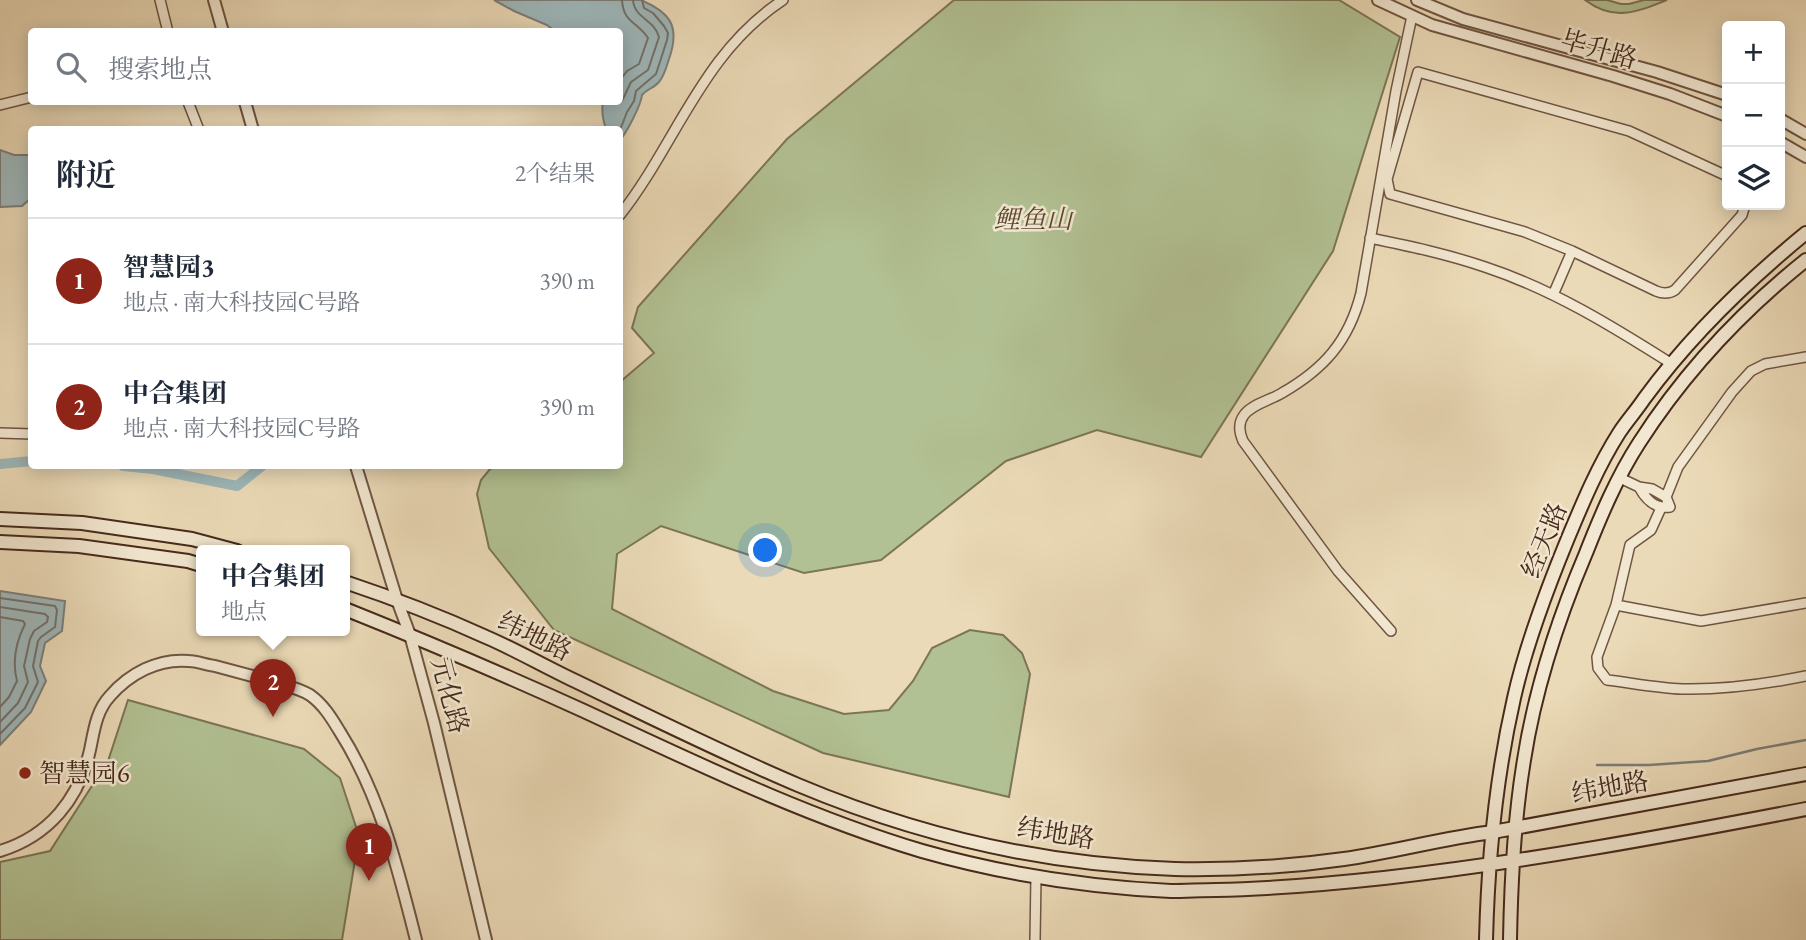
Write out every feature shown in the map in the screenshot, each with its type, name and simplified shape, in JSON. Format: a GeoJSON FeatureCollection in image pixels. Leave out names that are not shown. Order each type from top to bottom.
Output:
{"type":"FeatureCollection","features":[{"type":"Feature","properties":{"kind":"main road","name":"经天路"},"geometry":{"type":"LineString","coordinates":[[1486,940],[1489,865],[1514,697],[1558,562],[1588,492],[1619,433],[1672,364],[1711,319],[1765,267],[1806,233]]}},
{"type":"Feature","properties":{"kind":"main road","name":"经天路"},"geometry":{"type":"LineString","coordinates":[[1510,940],[1515,827],[1524,760],[1538,691],[1579,569],[1607,500],[1639,444],[1680,386],[1727,331],[1806,260]]}},
{"type":"Feature","properties":{"kind":"main road"},"geometry":{"type":"LineString","coordinates":[[0,519],[95,525],[192,538],[216,545]]}},
{"type":"Feature","properties":{"kind":"main road"},"geometry":{"type":"LineString","coordinates":[[0,542],[79,546],[196,563]]}},
{"type":"Feature","properties":{"kind":"main road","name":"纬地路"},"geometry":{"type":"LineString","coordinates":[[350,584],[486,637],[799,785],[925,829],[998,847],[1081,861],[1173,869],[1255,869],[1346,858],[1806,774]]}},
{"type":"Feature","properties":{"kind":"main road","name":"纬地路"},"geometry":{"type":"LineString","coordinates":[[350,611],[556,698],[728,778],[854,830],[925,852],[1001,871],[1080,883],[1173,891],[1349,881],[1513,862],[1806,808]]}},
{"type":"Feature","properties":{"kind":"street"},"geometry":{"type":"LineString","coordinates":[[160,0],[167,28]]}},
{"type":"Feature","properties":{"kind":"street"},"geometry":{"type":"LineString","coordinates":[[214,0],[222,28]]}},
{"type":"Feature","properties":{"kind":"street"},"geometry":{"type":"LineString","coordinates":[[623,211],[655,165],[705,78],[769,4],[783,0]]}},
{"type":"Feature","properties":{"kind":"street","name":"毕升路"},"geometry":{"type":"LineString","coordinates":[[1378,0],[1444,29],[1613,76],[1671,94],[1722,114]]}},
{"type":"Feature","properties":{"kind":"street","name":"毕升路"},"geometry":{"type":"LineString","coordinates":[[1420,1],[1463,19],[1657,72],[1722,93]]}},
{"type":"Feature","properties":{"kind":"street"},"geometry":{"type":"LineString","coordinates":[[1391,631],[1338,571],[1243,441],[1240,428],[1248,411],[1295,386],[1319,366],[1342,342],[1351,325],[1358,305],[1412,16]]}},
{"type":"Feature","properties":{"kind":"street"},"geometry":{"type":"LineString","coordinates":[[1722,174],[1629,131],[1418,72],[1387,179],[1390,194],[1525,232],[1657,291],[1667,293],[1675,290],[1742,215],[1744,210]]}},
{"type":"Feature","properties":{"kind":"street"},"geometry":{"type":"LineString","coordinates":[[0,105],[28,98]]}},
{"type":"Feature","properties":{"kind":"street"},"geometry":{"type":"LineString","coordinates":[[189,105],[197,126]]}},
{"type":"Feature","properties":{"kind":"street"},"geometry":{"type":"LineString","coordinates":[[246,105],[252,126]]}},
{"type":"Feature","properties":{"kind":"street"},"geometry":{"type":"LineString","coordinates":[[1785,122],[1806,134]]}},
{"type":"Feature","properties":{"kind":"street"},"geometry":{"type":"LineString","coordinates":[[1785,145],[1806,157]]}},
{"type":"Feature","properties":{"kind":"street"},"geometry":{"type":"LineString","coordinates":[[1370,238],[1477,264],[1553,295],[1610,325],[1672,364]]}},
{"type":"Feature","properties":{"kind":"street"},"geometry":{"type":"LineString","coordinates":[[1553,295],[1572,251]]}},
{"type":"Feature","properties":{"kind":"street"},"geometry":{"type":"LineString","coordinates":[[1666,497],[1678,467],[1732,392],[1751,371],[1765,364],[1806,357]]}},
{"type":"Feature","properties":{"kind":"street"},"geometry":{"type":"LineString","coordinates":[[0,433],[28,434]]}},
{"type":"Feature","properties":{"kind":"street","name":"元化路"},"geometry":{"type":"LineString","coordinates":[[357,469],[410,635],[438,737],[486,940]]}},
{"type":"Feature","properties":{"kind":"street"},"geometry":{"type":"LineString","coordinates":[[1620,478],[1666,497],[1670,507],[1661,508],[1646,499],[1639,487]]}},
{"type":"Feature","properties":{"kind":"street"},"geometry":{"type":"LineString","coordinates":[[1661,508],[1651,530],[1630,545],[1616,605],[1597,657],[1598,668],[1607,680],[1680,689],[1706,689],[1772,683],[1806,676]]}},
{"type":"Feature","properties":{"kind":"street"},"geometry":{"type":"LineString","coordinates":[[1616,605],[1701,621],[1806,603]]}},
{"type":"Feature","properties":{"kind":"street"},"geometry":{"type":"LineString","coordinates":[[0,851],[33,837],[51,823],[66,806],[82,775],[90,750],[92,731],[107,699],[126,680],[145,669],[165,662],[188,660],[298,689],[311,696],[328,712],[358,765],[391,845],[416,940]]}},
{"type":"Feature","properties":{"kind":"street"},"geometry":{"type":"LineString","coordinates":[[1035,940],[1036,877]]}},
{"type":"Feature","properties":{"kind":"green space","name":"鲤鱼山"},"geometry":{"type":"Polygon","coordinates":[[[954,0],[1339,0],[1400,37],[1333,251],[1201,457],[1097,430],[1006,461],[881,560],[804,573],[661,526],[617,554],[612,609],[773,691],[844,714],[889,710],[913,681],[932,648],[970,630],[1003,635],[1022,653],[1030,674],[1009,797],[823,753],[554,630],[489,548],[477,494],[481,480],[490,469],[623,469],[623,379],[654,353],[632,328],[638,307],[787,139],[954,0]]]}},
{"type":"Feature","properties":{"kind":"green space"},"geometry":{"type":"Polygon","coordinates":[[[1585,0],[1629,4],[1644,0],[1667,0],[1636,11],[1616,13],[1596,7],[1585,0]]]}},
{"type":"Feature","properties":{"kind":"green space"},"geometry":{"type":"Polygon","coordinates":[[[128,700],[304,749],[340,778],[359,836],[342,940],[0,940],[0,862],[50,851],[108,761],[128,700]]]}},
{"type":"Feature","properties":{"kind":"water"},"geometry":{"type":"Polygon","coordinates":[[[494,0],[641,0],[665,15],[673,28],[674,36],[666,69],[659,82],[642,95],[623,136],[623,126],[605,126],[602,109],[603,105],[623,105],[623,28],[551,28],[494,0]]]}},
{"type":"Feature","properties":{"kind":"water"},"geometry":{"type":"Polygon","coordinates":[[[0,150],[14,155],[28,155],[28,201],[22,206],[0,207],[0,150]]]}},
{"type":"Feature","properties":{"kind":"water"},"geometry":{"type":"Polygon","coordinates":[[[0,591],[65,601],[62,631],[45,643],[40,666],[46,681],[31,712],[0,745],[0,591]]]}},
{"type":"Feature","properties":{"kind":"waterway"},"geometry":{"type":"LineString","coordinates":[[0,464],[28,461]]}},
{"type":"Feature","properties":{"kind":"waterway"},"geometry":{"type":"LineString","coordinates":[[153,469],[237,486],[258,469]]}},
{"type":"Feature","properties":{"kind":"waterway"},"geometry":{"type":"LineString","coordinates":[[1597,765],[1708,761],[1806,740]]}},
{"type":"Feature","properties":{"kind":"place","name":"中合集团"},"geometry":{"type":"Point","coordinates":[273,717]}},
{"type":"Feature","properties":{"kind":"place","name":"智慧园6"},"geometry":{"type":"Point","coordinates":[25,773]}},
{"type":"Feature","properties":{"kind":"place","name":"智慧园3"},"geometry":{"type":"Point","coordinates":[369,881]}}]}
